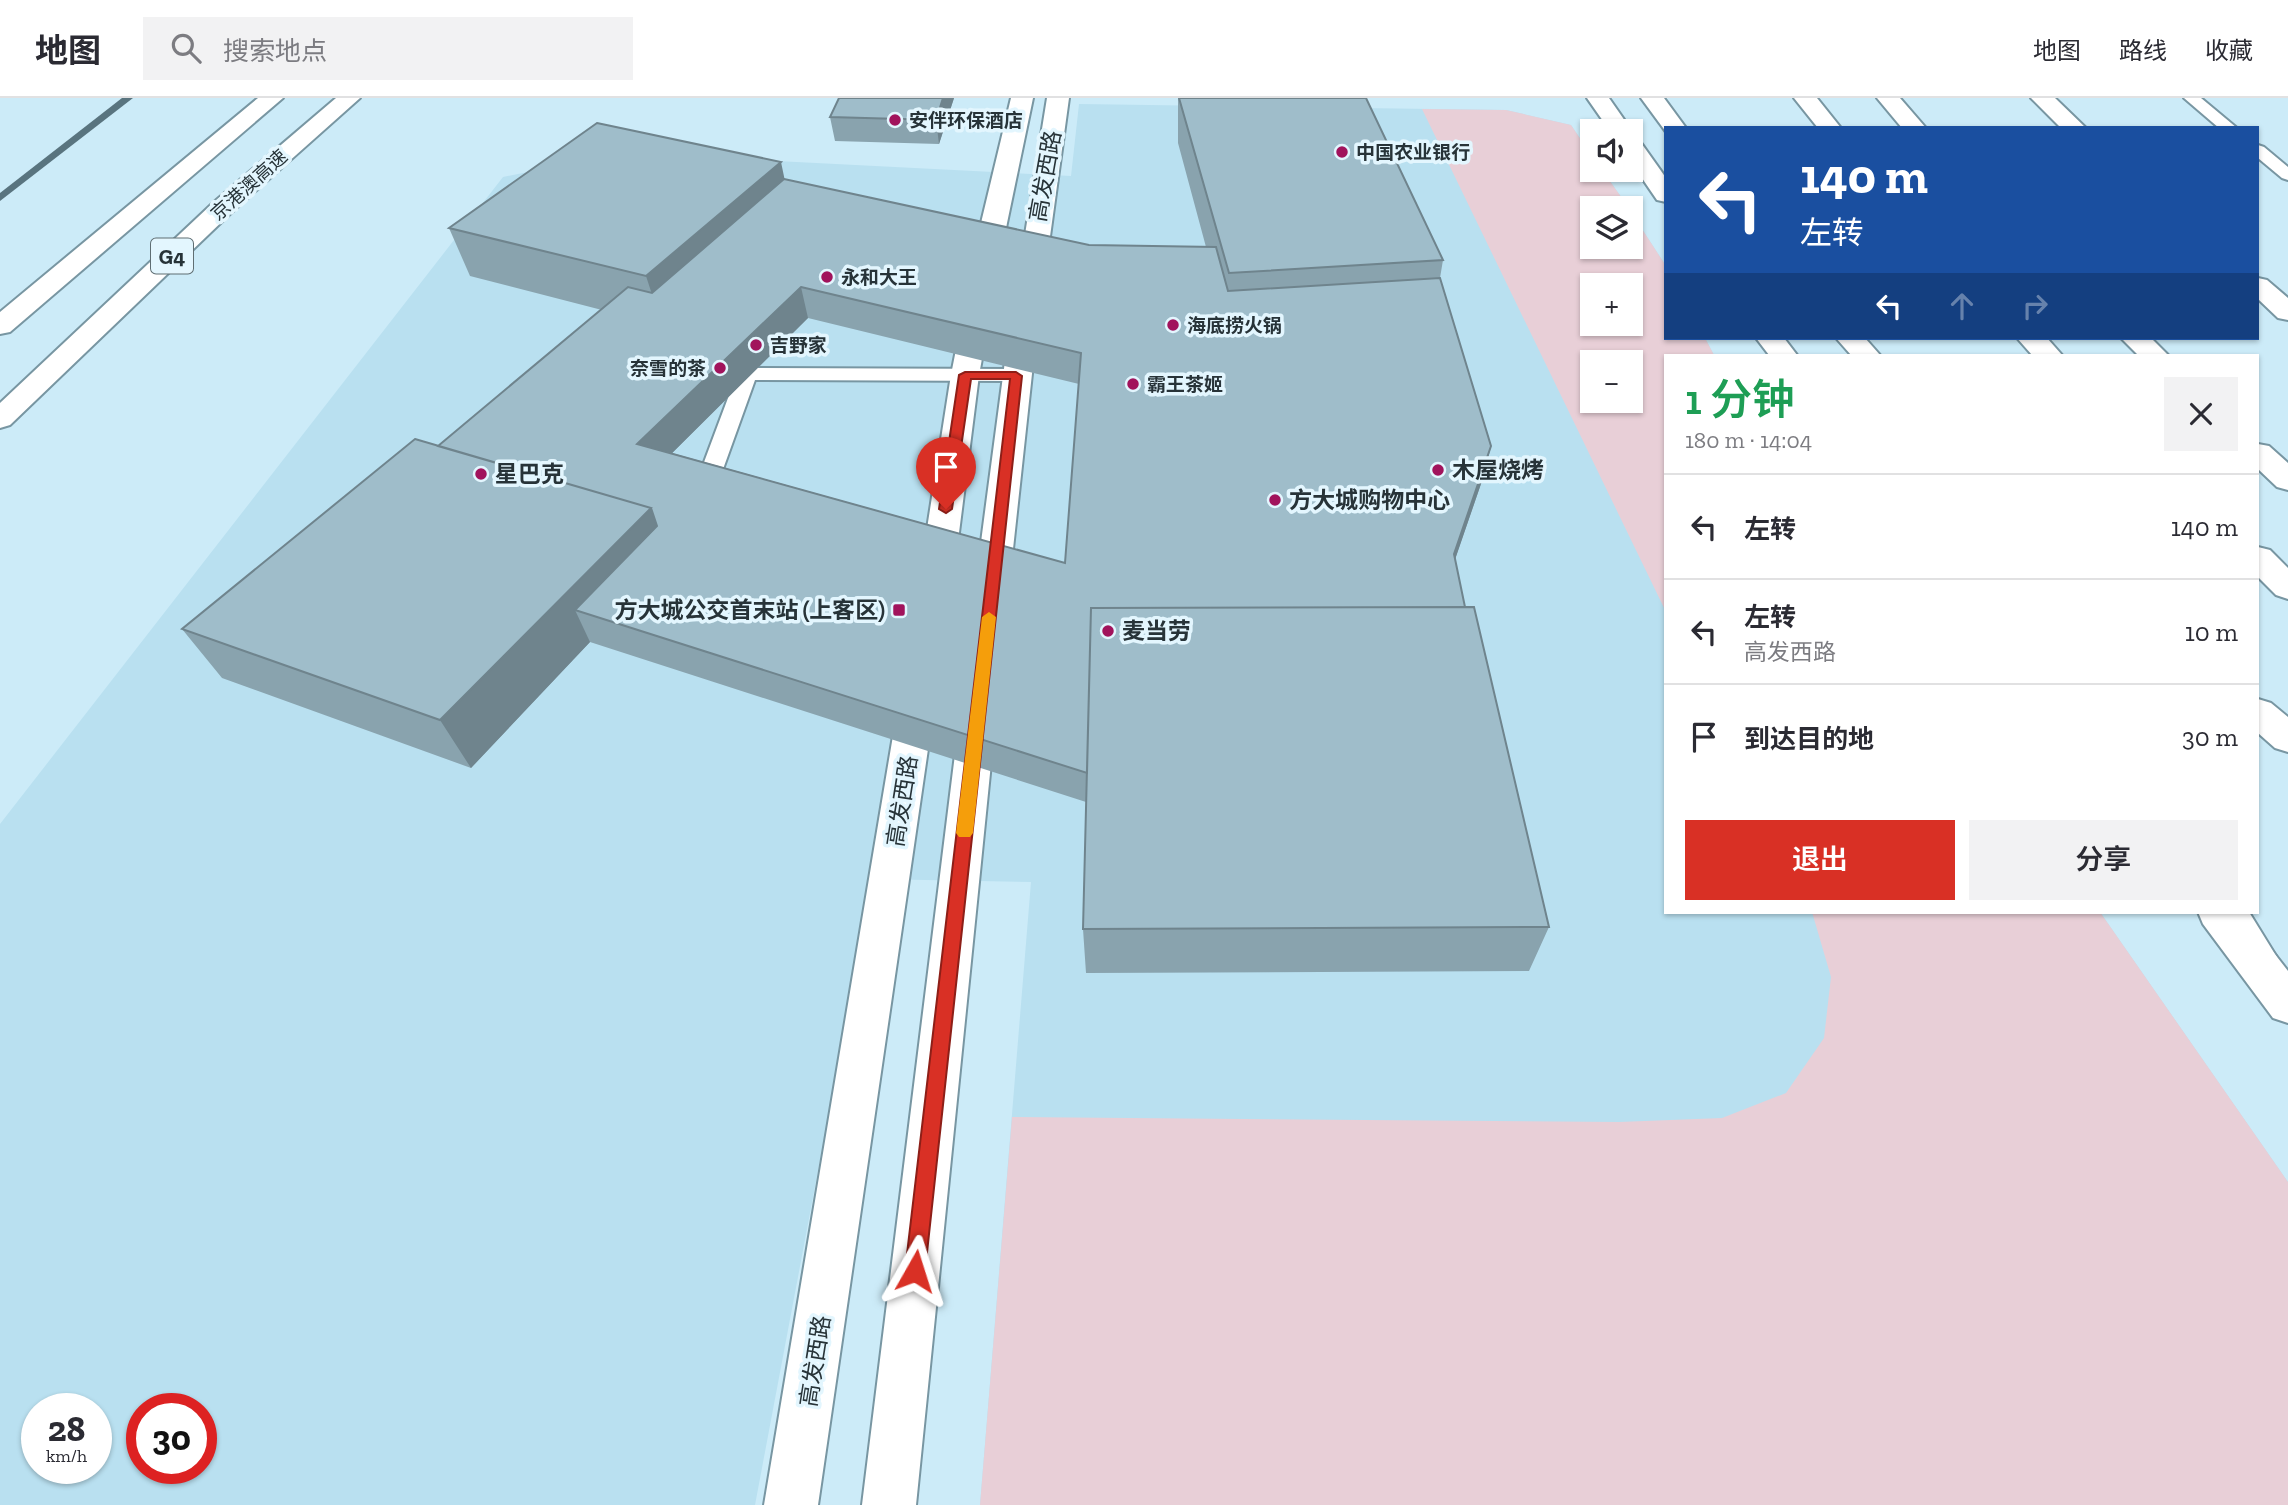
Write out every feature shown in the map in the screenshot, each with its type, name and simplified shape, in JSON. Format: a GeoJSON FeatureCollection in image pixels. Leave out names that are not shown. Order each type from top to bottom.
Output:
{"type":"FeatureCollection","features":[{"type":"Feature","properties":{"kind":"main road","name":"G4"},"geometry":{"type":"LineString","coordinates":[[0,326],[272,98]]}},
{"type":"Feature","properties":{"kind":"main road","name":"京港澳高速"},"geometry":{"type":"LineString","coordinates":[[0,419],[223,207],[349,98]]}},
{"type":"Feature","properties":{"kind":"main road","name":"高发西路"},"geometry":{"type":"LineString","coordinates":[[987,632],[950,594],[965,375],[993,223],[1022,98]]}},
{"type":"Feature","properties":{"kind":"main road","name":"高发西路"},"geometry":{"type":"LineString","coordinates":[[950,594],[1016,376],[1038,216],[1058,98]]}},
{"type":"Feature","properties":{"kind":"main road"},"geometry":{"type":"LineString","coordinates":[[1598,98],[1613,119]]}},
{"type":"Feature","properties":{"kind":"main road"},"geometry":{"type":"LineString","coordinates":[[1652,98],[1673,126]]}},
{"type":"Feature","properties":{"kind":"main road"},"geometry":{"type":"LineString","coordinates":[[1805,98],[1828,126]]}},
{"type":"Feature","properties":{"kind":"main road"},"geometry":{"type":"LineString","coordinates":[[1888,98],[1913,126]]}},
{"type":"Feature","properties":{"kind":"main road"},"geometry":{"type":"LineString","coordinates":[[2042,98],[2073,126]]}},
{"type":"Feature","properties":{"kind":"main road"},"geometry":{"type":"LineString","coordinates":[[1643,162],[1664,192]]}},
{"type":"Feature","properties":{"kind":"main road"},"geometry":{"type":"LineString","coordinates":[[2259,287],[2288,312]]}},
{"type":"Feature","properties":{"kind":"main road"},"geometry":{"type":"LineString","coordinates":[[1772,340],[1782,354]]}},
{"type":"Feature","properties":{"kind":"main road"},"geometry":{"type":"LineString","coordinates":[[1852,340],[1865,354]]}},
{"type":"Feature","properties":{"kind":"main road"},"geometry":{"type":"LineString","coordinates":[[2033,340],[2047,354]]}},
{"type":"Feature","properties":{"kind":"main road"},"geometry":{"type":"LineString","coordinates":[[2137,340],[2153,354]]}},
{"type":"Feature","properties":{"kind":"main road"},"geometry":{"type":"LineString","coordinates":[[2259,454],[2288,480]]}},
{"type":"Feature","properties":{"kind":"main road"},"geometry":{"type":"LineString","coordinates":[[2259,559],[2288,587]]}},
{"type":"Feature","properties":{"kind":"main road","name":"高发西路"},"geometry":{"type":"LineString","coordinates":[[792,1505],[924,657]]}},
{"type":"Feature","properties":{"kind":"main road"},"geometry":{"type":"LineString","coordinates":[[889,1505],[982,673]]}},
{"type":"Feature","properties":{"kind":"main road"},"geometry":{"type":"LineString","coordinates":[[2259,714],[2288,738]]}},
{"type":"Feature","properties":{"kind":"main road"},"geometry":{"type":"LineString","coordinates":[[2220,914],[2260,964]]}},
{"type":"Feature","properties":{"kind":"main road"},"geometry":{"type":"LineString","coordinates":[[2227,914],[2288,1004]]}},
{"type":"Feature","properties":{"kind":"lane"},"geometry":{"type":"LineString","coordinates":[[2192,98],[2227,126]]}},
{"type":"Feature","properties":{"kind":"lane"},"geometry":{"type":"LineString","coordinates":[[2259,151],[2288,175]]}},
{"type":"Feature","properties":{"kind":"lane"},"geometry":{"type":"LineString","coordinates":[[696,512],[747,374],[1016,376]]}},
{"type":"Feature","properties":{"kind":"shaded area"},"geometry":{"type":"Polygon","coordinates":[[[1079,104],[1506,110],[1571,125],[1580,138],[1580,182],[1611,182],[1620,196],[1580,196],[1580,259],[1643,259],[1643,231],[1664,263],[1664,340],[1706,340],[1713,354],[1664,354],[1664,914],[2101,914],[2288,1182],[2288,1505],[980,1505],[1031,882],[873,879],[755,1505],[0,1505],[0,824],[503,177],[623,153],[1071,176],[1079,104]]]}},
{"type":"Feature","properties":{"kind":"shaded area"},"geometry":{"type":"Polygon","coordinates":[[[1422,109],[1506,110],[1571,125],[1580,138],[1580,182],[1611,182],[1620,196],[1580,196],[1580,259],[1643,259],[1643,231],[1664,263],[1664,340],[1706,340],[1713,354],[1664,354],[1664,608],[1422,109]]]}},
{"type":"Feature","properties":{"kind":"shaded area"},"geometry":{"type":"Polygon","coordinates":[[[1813,914],[2101,914],[2288,1182],[2288,1505],[980,1505],[1012,1117],[1619,1122],[1722,1118],[1786,1093],[1824,1038],[1831,977],[1813,914]]]}},
{"type":"Feature","properties":{"kind":"building"},"geometry":{"type":"Polygon","coordinates":[[[839,98],[943,98],[936,120],[830,117],[839,98]]]}},
{"type":"Feature","properties":{"kind":"building"},"geometry":{"type":"Polygon","coordinates":[[[1179,98],[1366,98],[1443,260],[1229,273],[1179,98]]]}},
{"type":"Feature","properties":{"kind":"building"},"geometry":{"type":"Polygon","coordinates":[[[597,123],[781,162],[646,276],[449,228],[597,123]]]}},
{"type":"Feature","properties":{"kind":"building","name":"方大城购物中心"},"geometry":{"type":"Polygon","coordinates":[[[784,179],[1089,245],[1216,247],[1228,291],[1440,278],[1491,446],[1454,554],[1465,607],[1091,608],[1087,773],[575,610],[657,526],[651,508],[438,446],[628,287],[652,293],[784,179]],[[801,287],[637,444],[1065,563],[1081,353],[801,287]]]}},
{"type":"Feature","properties":{"kind":"building"},"geometry":{"type":"Polygon","coordinates":[[[415,439],[651,508],[440,720],[182,629],[415,439]]]}},
{"type":"Feature","properties":{"kind":"building"},"geometry":{"type":"Polygon","coordinates":[[[1474,607],[1549,927],[1083,929],[1091,608],[1474,607]]]}},
{"type":"Feature","properties":{"kind":"waterway"},"geometry":{"type":"LineString","coordinates":[[0,198],[128,98]]}},
{"type":"Feature","properties":{"kind":"slow traffic"},"geometry":{"type":"LineString","coordinates":[[965,833],[989,617]]}},
{"type":"Feature","properties":{"kind":"place","name":"安伴环保酒店"},"geometry":{"type":"Point","coordinates":[895,120]}},
{"type":"Feature","properties":{"kind":"place","name":"中国农业银行"},"geometry":{"type":"Point","coordinates":[1342,152]}},
{"type":"Feature","properties":{"kind":"place","name":"永和大王"},"geometry":{"type":"Point","coordinates":[827,277]}},
{"type":"Feature","properties":{"kind":"place","name":"海底捞火锅"},"geometry":{"type":"Point","coordinates":[1173,325]}},
{"type":"Feature","properties":{"kind":"place","name":"吉野家"},"geometry":{"type":"Point","coordinates":[756,345]}},
{"type":"Feature","properties":{"kind":"place","name":"奈雪的茶"},"geometry":{"type":"Point","coordinates":[720,368]}},
{"type":"Feature","properties":{"kind":"place","name":"霸王茶姬"},"geometry":{"type":"Point","coordinates":[1133,384]}},
{"type":"Feature","properties":{"kind":"place","name":"木屋烧烤"},"geometry":{"type":"Point","coordinates":[1438,470]}},
{"type":"Feature","properties":{"kind":"place","name":"星巴克"},"geometry":{"type":"Point","coordinates":[481,474]}},
{"type":"Feature","properties":{"kind":"place","name":"方大城购物中心"},"geometry":{"type":"Point","coordinates":[1275,500]}},
{"type":"Feature","properties":{"kind":"place","name":"方大城公交首末站 (上客区)"},"geometry":{"type":"Point","coordinates":[899,610]}},
{"type":"Feature","properties":{"kind":"place","name":"麦当劳"},"geometry":{"type":"Point","coordinates":[1108,631]}},
{"type":"Feature","properties":{"kind":"route"},"geometry":{"type":"LineString","coordinates":[[915,1271],[1016,376],[965,375],[946,509]]}}]}
